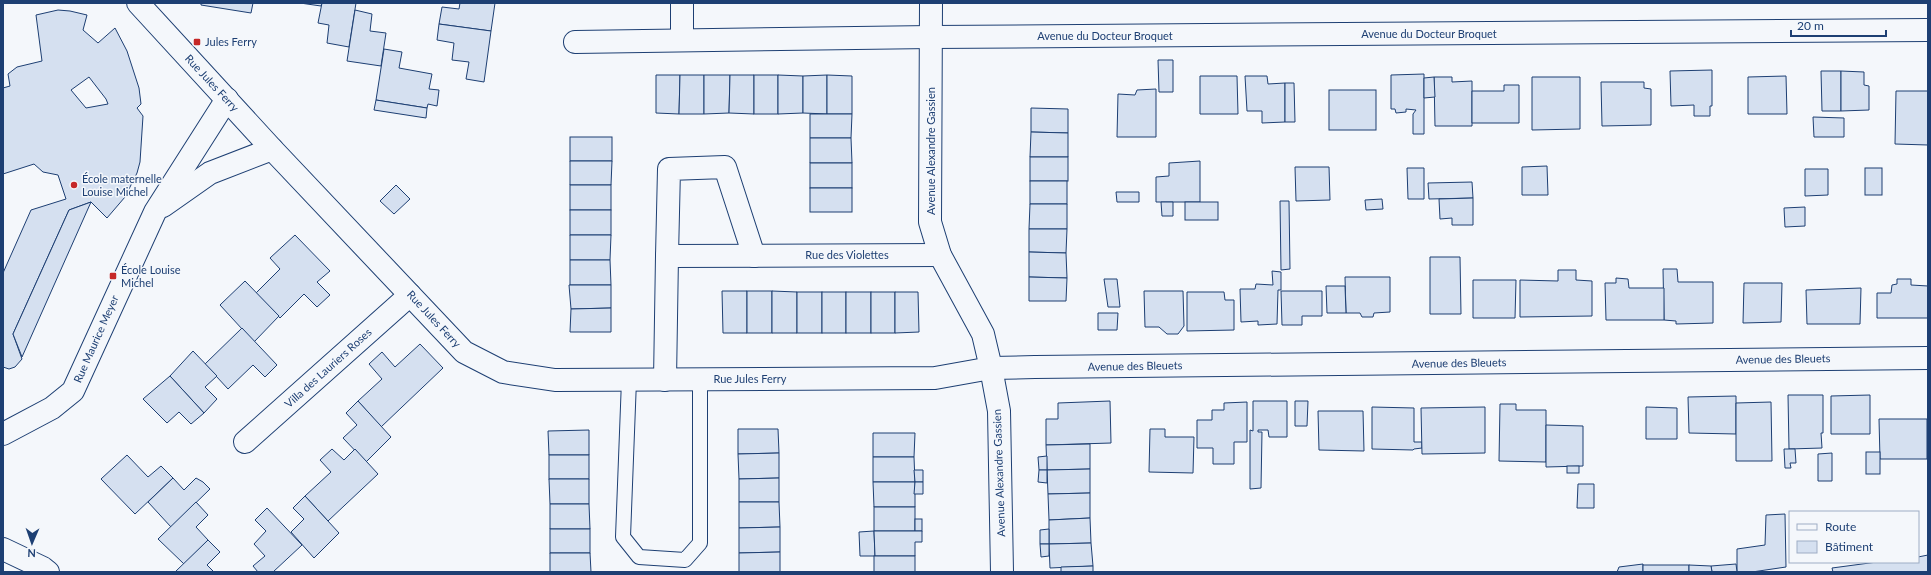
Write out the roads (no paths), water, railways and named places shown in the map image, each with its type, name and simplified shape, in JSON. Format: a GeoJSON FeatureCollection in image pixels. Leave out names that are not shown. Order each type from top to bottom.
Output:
{"type":"FeatureCollection","features":[{"type":"Feature","properties":{"kind":"street","name":"Rue Jules Ferry"},"geometry":{"type":"LineString","coordinates":[[138,3],[272,149],[464,352],[503,372],[555,380],[700,380],[935,378],[991,368]]}},
{"type":"Feature","properties":{"kind":"street"},"geometry":{"type":"LineString","coordinates":[[682,3],[682,40]]}},
{"type":"Feature","properties":{"kind":"street","name":"Avenue Alexandre Gassien"},"geometry":{"type":"LineString","coordinates":[[931,3],[930,222],[940,255],[983,334],[991,368],[998,411],[1002,572]]}},
{"type":"Feature","properties":{"kind":"street","name":"Avenue du Docteur Broquet"},"geometry":{"type":"LineString","coordinates":[[575,42],[931,37],[1928,30]]}},
{"type":"Feature","properties":{"kind":"street","name":"Rue Maurice Meyer"},"geometry":{"type":"LineString","coordinates":[[3,434],[52,408],[73,391],[155,212],[227,99]]}},
{"type":"Feature","properties":{"kind":"street"},"geometry":{"type":"LineString","coordinates":[[155,212],[210,173],[272,149]]}},
{"type":"Feature","properties":{"kind":"street"},"geometry":{"type":"LineString","coordinates":[[665,380],[669,169],[725,167],[754,256]]}},
{"type":"Feature","properties":{"kind":"street","name":"Rue des Violettes"},"geometry":{"type":"LineString","coordinates":[[667,256],[940,255]]}},
{"type":"Feature","properties":{"kind":"street","name":"Villa des Lauriers Roses"},"geometry":{"type":"LineString","coordinates":[[245,442],[410,294]]}},
{"type":"Feature","properties":{"kind":"street","name":"Avenue des Bleuets"},"geometry":{"type":"LineString","coordinates":[[991,368],[1928,358]]}},
{"type":"Feature","properties":{"kind":"street"},"geometry":{"type":"LineString","coordinates":[[3,549],[43,568],[48,572]]}},
{"type":"Feature","properties":{"kind":"lane"},"geometry":{"type":"LineString","coordinates":[[629,380],[623,537],[639,557],[685,560],[700,543],[700,380]]}},
{"type":"Feature","properties":{"kind":"place","name":"Jules Ferry"},"geometry":{"type":"Point","coordinates":[197,42]}},
{"type":"Feature","properties":{"kind":"place","name":"École maternelle Louise Michel"},"geometry":{"type":"Point","coordinates":[74,185]}},
{"type":"Feature","properties":{"kind":"place","name":"École Louise Michel"},"geometry":{"type":"Point","coordinates":[113,276]}}]}
